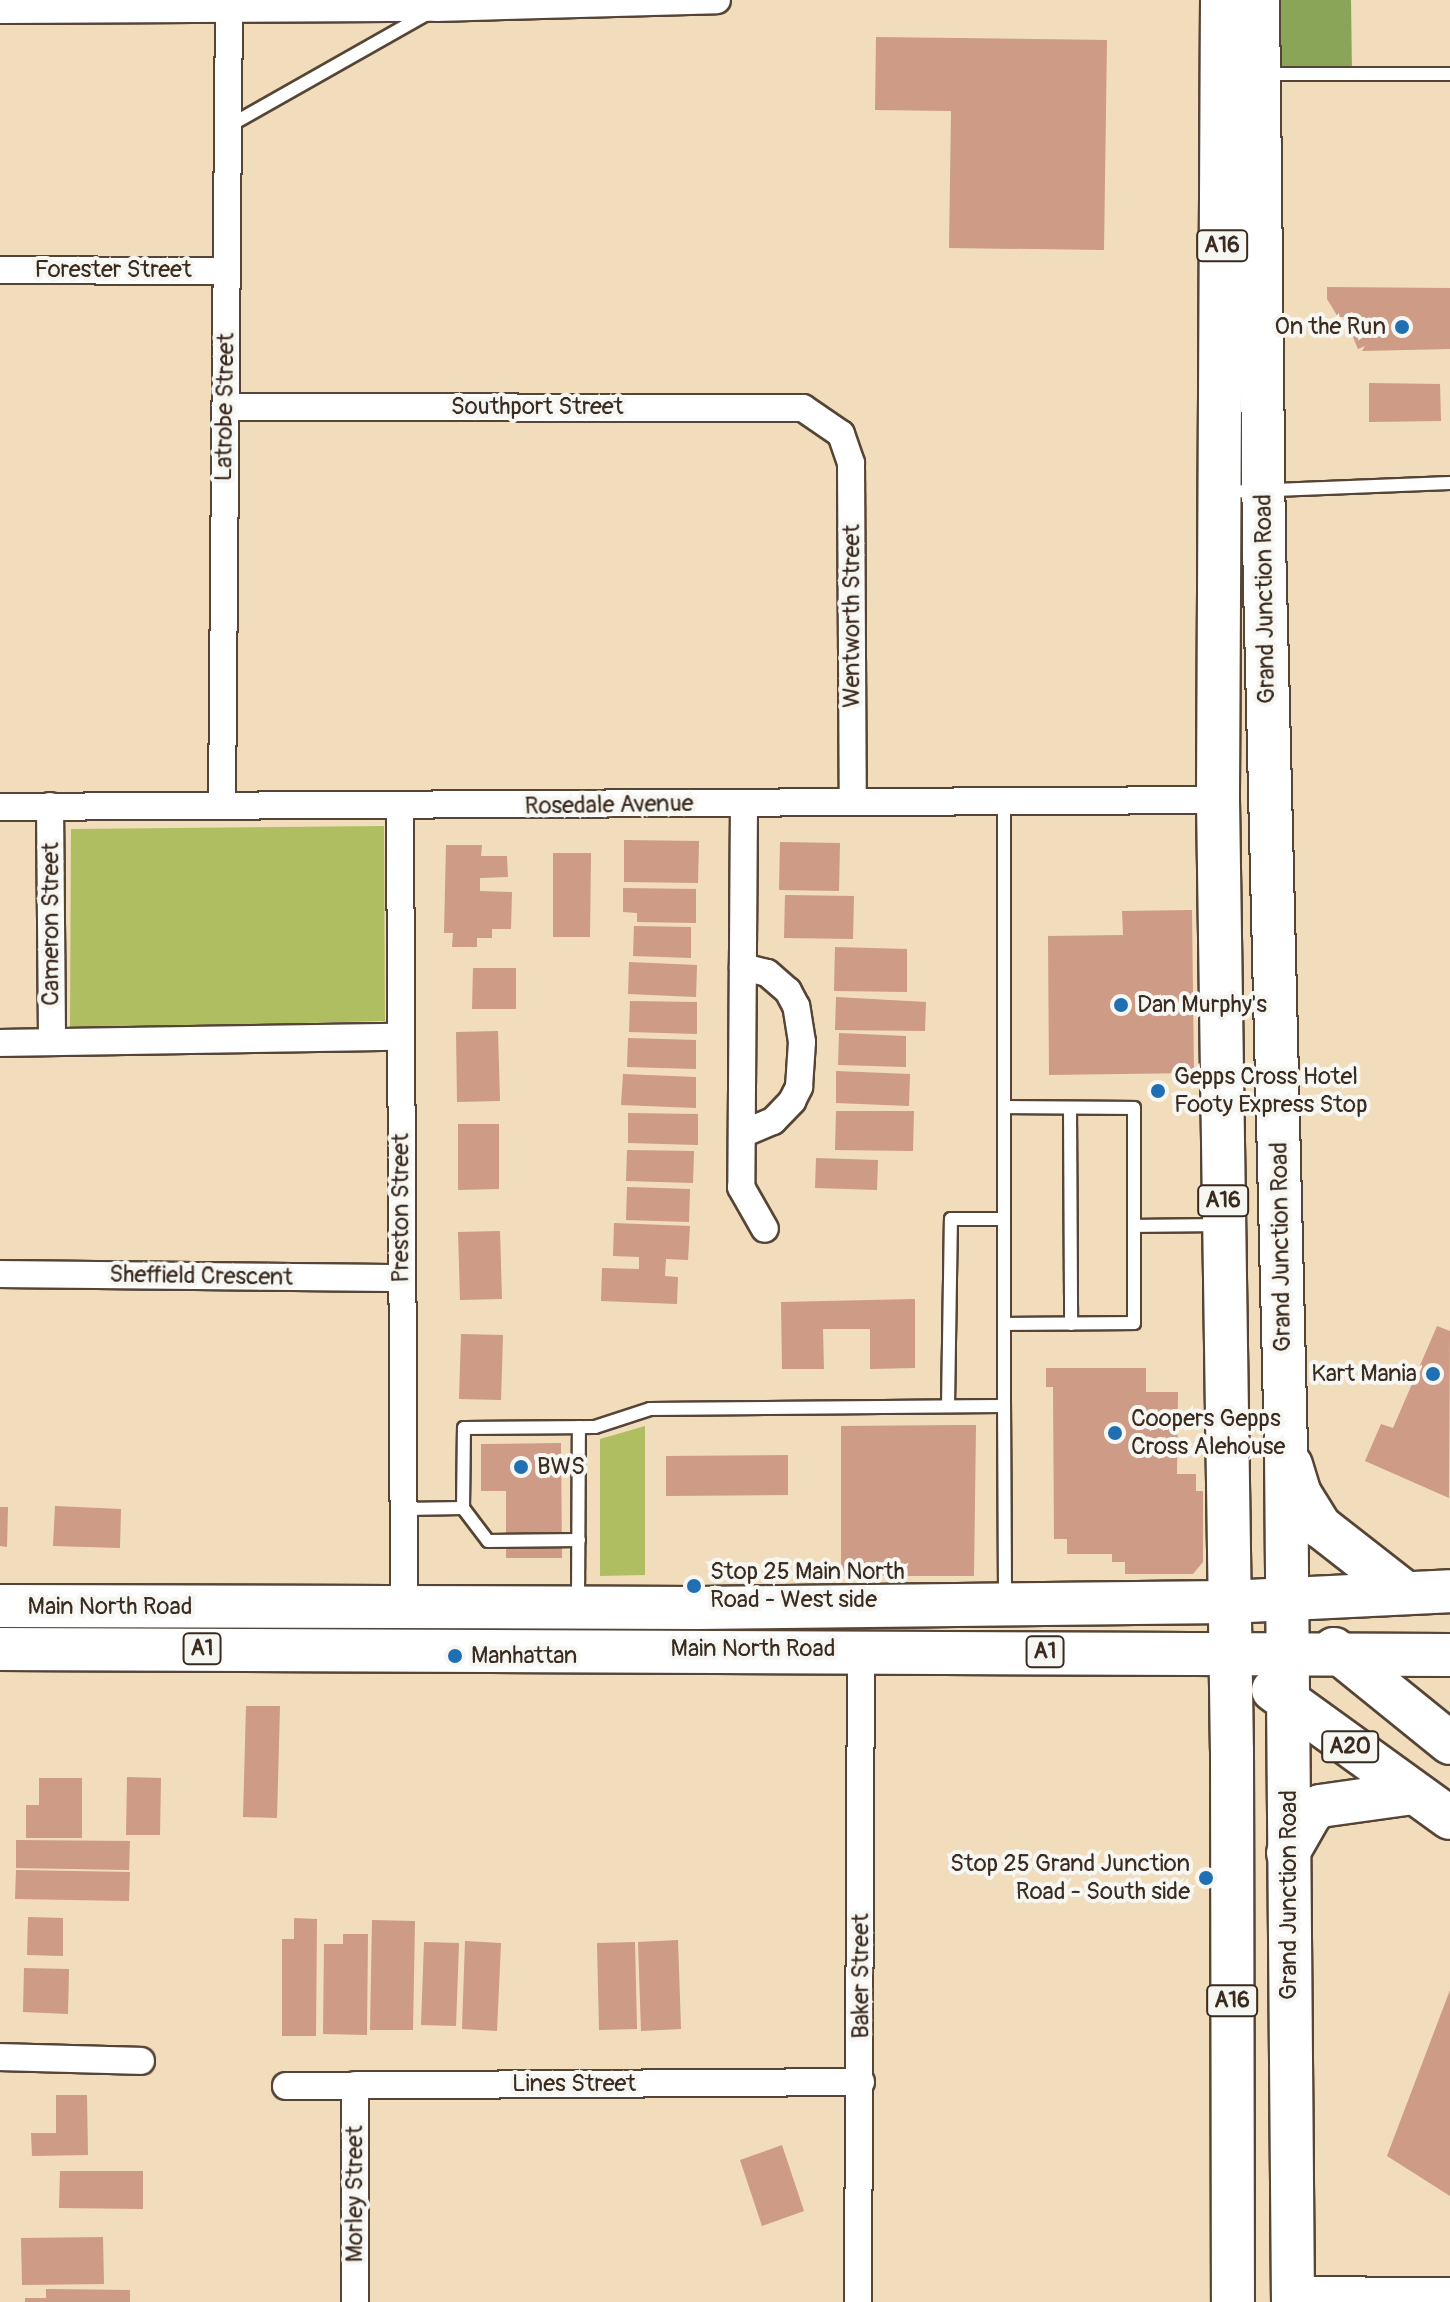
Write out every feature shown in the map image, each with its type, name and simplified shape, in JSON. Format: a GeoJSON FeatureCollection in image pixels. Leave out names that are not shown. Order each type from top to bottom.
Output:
{"type":"FeatureCollection","features":[{"type":"Feature","properties":{"kind":"highway","name":"Grand Junction Road"},"geometry":{"type":"LineString","coordinates":[[1222,0],[1222,492],[1218,800],[1229,1653],[1233,2302]]}},
{"type":"Feature","properties":{"kind":"highway","name":"Grand Junction Road"},"geometry":{"type":"LineString","coordinates":[[1258,0],[1263,490],[1286,1449],[1288,2298]]}},
{"type":"Feature","properties":{"kind":"highway"},"geometry":{"type":"LineString","coordinates":[[1218,800],[1269,800]]}},
{"type":"Feature","properties":{"kind":"highway"},"geometry":{"type":"LineString","coordinates":[[1286,1449],[1300,1494],[1321,1527],[1403,1591]]}},
{"type":"Feature","properties":{"kind":"highway","name":"A1"},"geometry":{"type":"LineString","coordinates":[[1228,1602],[1450,1591]]}},
{"type":"Feature","properties":{"kind":"highway","name":"A20"},"geometry":{"type":"LineString","coordinates":[[1287,1598],[1339,1654],[1450,1743]]}},
{"type":"Feature","properties":{"kind":"highway","name":"Main North Road"},"geometry":{"type":"LineString","coordinates":[[0,1649],[404,1629],[578,1608],[1228,1602]]}},
{"type":"Feature","properties":{"kind":"highway","name":"Main North Road"},"geometry":{"type":"LineString","coordinates":[[0,1606],[861,1650],[1229,1653]]}},
{"type":"Feature","properties":{"kind":"highway","name":"A1"},"geometry":{"type":"LineString","coordinates":[[1229,1653],[1450,1655]]}},
{"type":"Feature","properties":{"kind":"highway","name":"A20"},"geometry":{"type":"LineString","coordinates":[[1229,1653],[1287,1702],[1450,1818]]}},
{"type":"Feature","properties":{"kind":"highway"},"geometry":{"type":"LineString","coordinates":[[1288,1853],[1311,1813],[1320,1806],[1413,1793]]}},
{"type":"Feature","properties":{"kind":"highway"},"geometry":{"type":"LineString","coordinates":[[1233,2251],[1288,2298]]}},
{"type":"Feature","properties":{"kind":"street"},"geometry":{"type":"LineString","coordinates":[[0,10],[84,5],[229,10],[330,4],[437,8],[717,0]]}},
{"type":"Feature","properties":{"kind":"street","name":"Latrobe Street"},"geometry":{"type":"LineString","coordinates":[[222,805],[229,10]]}},
{"type":"Feature","properties":{"kind":"street","name":"Forester Street"},"geometry":{"type":"LineString","coordinates":[[0,270],[226,271]]}},
{"type":"Feature","properties":{"kind":"street","name":"Southport Street"},"geometry":{"type":"LineString","coordinates":[[225,407],[803,408],[841,434]]}},
{"type":"Feature","properties":{"kind":"street","name":"Wentworth Street"},"geometry":{"type":"LineString","coordinates":[[841,434],[851,463],[853,801]]}},
{"type":"Feature","properties":{"kind":"street","name":"Rosedale Avenue"},"geometry":{"type":"LineString","coordinates":[[0,807],[1218,800]]}},
{"type":"Feature","properties":{"kind":"street"},"geometry":{"type":"LineString","coordinates":[[744,803],[741,1187],[765,1229]]}},
{"type":"Feature","properties":{"kind":"street","name":"Cameron Street"},"geometry":{"type":"LineString","coordinates":[[50,806],[52,1042]]}},
{"type":"Feature","properties":{"kind":"street","name":"Preston Street"},"geometry":{"type":"LineString","coordinates":[[400,807],[404,1629]]}},
{"type":"Feature","properties":{"kind":"street"},"geometry":{"type":"LineString","coordinates":[[742,1134],[773,1121],[792,1101],[799,1087],[802,1042],[788,991],[767,973],[743,967]]}},
{"type":"Feature","properties":{"kind":"street"},"geometry":{"type":"LineString","coordinates":[[0,1043],[400,1037]]}},
{"type":"Feature","properties":{"kind":"street","name":"Sheffield Crescent"},"geometry":{"type":"LineString","coordinates":[[0,1274],[402,1278]]}},
{"type":"Feature","properties":{"kind":"street","name":"Baker Street"},"geometry":{"type":"LineString","coordinates":[[858,2302],[861,1650]]}},
{"type":"Feature","properties":{"kind":"street"},"geometry":{"type":"LineString","coordinates":[[0,2057],[141,2061]]}},
{"type":"Feature","properties":{"kind":"street","name":"Lines Street"},"geometry":{"type":"LineString","coordinates":[[286,2086],[861,2082]]}},
{"type":"Feature","properties":{"kind":"street","name":"Morley Street"},"geometry":{"type":"LineString","coordinates":[[355,2085],[355,2302]]}},
{"type":"Feature","properties":{"kind":"street"},"geometry":{"type":"LineString","coordinates":[[1288,2298],[1450,2291]]}},
{"type":"Feature","properties":{"kind":"lane"},"geometry":{"type":"LineString","coordinates":[[227,127],[437,8]]}},
{"type":"Feature","properties":{"kind":"lane"},"geometry":{"type":"LineString","coordinates":[[1259,74],[1450,74]]}},
{"type":"Feature","properties":{"kind":"lane"},"geometry":{"type":"LineString","coordinates":[[1222,492],[1450,483]]}},
{"type":"Feature","properties":{"kind":"lane"},"geometry":{"type":"LineString","coordinates":[[1004,801],[1005,1605]]}},
{"type":"Feature","properties":{"kind":"lane"},"geometry":{"type":"LineString","coordinates":[[1004,1107],[1134,1108],[1134,1323],[1004,1324]]}},
{"type":"Feature","properties":{"kind":"lane"},"geometry":{"type":"LineString","coordinates":[[1070,1108],[1071,1324]]}},
{"type":"Feature","properties":{"kind":"lane"},"geometry":{"type":"LineString","coordinates":[[948,1406],[951,1219],[1004,1219]]}},
{"type":"Feature","properties":{"kind":"lane"},"geometry":{"type":"LineString","coordinates":[[1134,1226],[1224,1225]]}},
{"type":"Feature","properties":{"kind":"lane"},"geometry":{"type":"LineString","coordinates":[[579,1540],[488,1541],[463,1508],[464,1428],[579,1427],[650,1409],[1004,1406]]}},
{"type":"Feature","properties":{"kind":"lane"},"geometry":{"type":"LineString","coordinates":[[578,1608],[579,1427]]}},
{"type":"Feature","properties":{"kind":"lane"},"geometry":{"type":"LineString","coordinates":[[403,1509],[463,1508]]}},
{"type":"Feature","properties":{"kind":"green space"},"geometry":{"type":"Polygon","coordinates":[[[1275,0],[1351,0],[1352,74],[1275,74],[1275,0]]]}},
{"type":"Feature","properties":{"kind":"green space"},"geometry":{"type":"Polygon","coordinates":[[[384,826],[385,1021],[70,1029],[71,829],[384,826]]]}},
{"type":"Feature","properties":{"kind":"green space"},"geometry":{"type":"Polygon","coordinates":[[[645,1426],[645,1575],[600,1576],[600,1439],[645,1426]]]}},
{"type":"Feature","properties":{"kind":"building"},"geometry":{"type":"Polygon","coordinates":[[[876,37],[1107,40],[1104,250],[949,248],[951,111],[875,110],[876,37]]]}},
{"type":"Feature","properties":{"kind":"building","name":"On the Run"},"geometry":{"type":"Polygon","coordinates":[[[1327,287],[1450,288],[1450,349],[1362,351],[1365,346],[1358,349],[1353,337],[1353,317],[1338,317],[1327,299],[1327,287]]]}},
{"type":"Feature","properties":{"kind":"building"},"geometry":{"type":"Polygon","coordinates":[[[1369,383],[1440,384],[1441,421],[1369,422],[1369,383]]]}},
{"type":"Feature","properties":{"kind":"building"},"geometry":{"type":"Polygon","coordinates":[[[624,840],[699,841],[698,883],[624,882],[624,840]]]}},
{"type":"Feature","properties":{"kind":"building"},"geometry":{"type":"Polygon","coordinates":[[[780,842],[840,843],[839,891],[779,890],[780,842]]]}},
{"type":"Feature","properties":{"kind":"building"},"geometry":{"type":"Polygon","coordinates":[[[446,845],[482,845],[481,856],[507,856],[508,877],[480,878],[480,891],[512,892],[511,929],[492,929],[492,938],[477,938],[477,947],[452,947],[453,933],[444,933],[446,845]]]}},
{"type":"Feature","properties":{"kind":"building"},"geometry":{"type":"Polygon","coordinates":[[[553,853],[591,853],[590,937],[553,937],[553,853]]]}},
{"type":"Feature","properties":{"kind":"building"},"geometry":{"type":"Polygon","coordinates":[[[623,888],[696,889],[696,923],[637,922],[637,913],[623,912],[623,888]]]}},
{"type":"Feature","properties":{"kind":"building"},"geometry":{"type":"Polygon","coordinates":[[[785,895],[854,896],[853,939],[784,938],[785,895]]]}},
{"type":"Feature","properties":{"kind":"building","name":"Dan Murphy's"},"geometry":{"type":"Polygon","coordinates":[[[1192,910],[1194,1073],[1049,1075],[1048,936],[1123,935],[1122,911],[1192,910]]]}},
{"type":"Feature","properties":{"kind":"building"},"geometry":{"type":"Polygon","coordinates":[[[634,926],[691,927],[691,958],[633,956],[634,926]]]}},
{"type":"Feature","properties":{"kind":"building"},"geometry":{"type":"Polygon","coordinates":[[[835,947],[907,949],[907,992],[834,991],[835,947]]]}},
{"type":"Feature","properties":{"kind":"building"},"geometry":{"type":"Polygon","coordinates":[[[629,962],[697,965],[696,997],[628,994],[629,962]]]}},
{"type":"Feature","properties":{"kind":"building"},"geometry":{"type":"Polygon","coordinates":[[[473,968],[516,968],[516,1009],[472,1009],[473,968]]]}},
{"type":"Feature","properties":{"kind":"building"},"geometry":{"type":"Polygon","coordinates":[[[836,997],[926,1002],[925,1031],[835,1030],[836,997]]]}},
{"type":"Feature","properties":{"kind":"building"},"geometry":{"type":"Polygon","coordinates":[[[630,1001],[697,1002],[697,1034],[629,1032],[630,1001]]]}},
{"type":"Feature","properties":{"kind":"building"},"geometry":{"type":"Polygon","coordinates":[[[498,1031],[500,1101],[457,1102],[456,1032],[498,1031]]]}},
{"type":"Feature","properties":{"kind":"building"},"geometry":{"type":"Polygon","coordinates":[[[839,1033],[906,1036],[906,1067],[838,1065],[839,1033]]]}},
{"type":"Feature","properties":{"kind":"building"},"geometry":{"type":"Polygon","coordinates":[[[628,1038],[696,1040],[696,1069],[627,1067],[628,1038]]]}},
{"type":"Feature","properties":{"kind":"building"},"geometry":{"type":"Polygon","coordinates":[[[836,1071],[910,1074],[909,1106],[836,1103],[836,1071]]]}},
{"type":"Feature","properties":{"kind":"building"},"geometry":{"type":"Polygon","coordinates":[[[623,1074],[696,1077],[696,1108],[621,1105],[623,1074]]]}},
{"type":"Feature","properties":{"kind":"building"},"geometry":{"type":"Polygon","coordinates":[[[836,1111],[914,1111],[913,1151],[835,1150],[836,1111]]]}},
{"type":"Feature","properties":{"kind":"building"},"geometry":{"type":"Polygon","coordinates":[[[628,1113],[698,1114],[698,1145],[628,1143],[628,1113]]]}},
{"type":"Feature","properties":{"kind":"building"},"geometry":{"type":"Polygon","coordinates":[[[458,1124],[499,1124],[499,1189],[458,1190],[458,1124]]]}},
{"type":"Feature","properties":{"kind":"building"},"geometry":{"type":"Polygon","coordinates":[[[627,1150],[694,1151],[693,1183],[626,1181],[627,1150]]]}},
{"type":"Feature","properties":{"kind":"building"},"geometry":{"type":"Polygon","coordinates":[[[816,1158],[878,1160],[877,1190],[815,1188],[816,1158]]]}},
{"type":"Feature","properties":{"kind":"building"},"geometry":{"type":"Polygon","coordinates":[[[627,1187],[690,1189],[689,1222],[626,1220],[627,1187]]]}},
{"type":"Feature","properties":{"kind":"building"},"geometry":{"type":"Polygon","coordinates":[[[614,1223],[690,1226],[688,1260],[666,1259],[665,1276],[678,1277],[677,1304],[601,1301],[602,1268],[639,1269],[639,1257],[613,1256],[614,1223]]]}},
{"type":"Feature","properties":{"kind":"building"},"geometry":{"type":"Polygon","coordinates":[[[500,1231],[502,1299],[460,1300],[458,1232],[500,1231]]]}},
{"type":"Feature","properties":{"kind":"building"},"geometry":{"type":"Polygon","coordinates":[[[915,1299],[915,1368],[870,1369],[870,1329],[823,1329],[824,1369],[782,1369],[781,1302],[915,1299]]]}},
{"type":"Feature","properties":{"kind":"building","name":"Kart Mania"},"geometry":{"type":"Polygon","coordinates":[[[1437,1326],[1450,1331],[1449,1498],[1365,1461],[1381,1424],[1393,1428],[1437,1326]]]}},
{"type":"Feature","properties":{"kind":"building"},"geometry":{"type":"Polygon","coordinates":[[[461,1334],[503,1335],[501,1400],[459,1399],[461,1334]]]}},
{"type":"Feature","properties":{"kind":"building","name":"Coopers Gepps Cross Alehouse"},"geometry":{"type":"Polygon","coordinates":[[[1046,1368],[1146,1368],[1146,1392],[1178,1392],[1177,1474],[1196,1474],[1196,1491],[1203,1491],[1203,1562],[1193,1574],[1125,1574],[1125,1562],[1112,1562],[1112,1554],[1067,1554],[1067,1539],[1054,1539],[1053,1387],[1046,1387],[1046,1368]]]}},
{"type":"Feature","properties":{"kind":"building"},"geometry":{"type":"Polygon","coordinates":[[[976,1425],[974,1576],[841,1576],[841,1426],[976,1425]]]}},
{"type":"Feature","properties":{"kind":"building"},"geometry":{"type":"Polygon","coordinates":[[[561,1443],[562,1558],[506,1558],[506,1491],[481,1491],[481,1444],[561,1443]]]}},
{"type":"Feature","properties":{"kind":"building"},"geometry":{"type":"Polygon","coordinates":[[[788,1455],[788,1495],[666,1496],[666,1456],[788,1455]]]}},
{"type":"Feature","properties":{"kind":"building"},"geometry":{"type":"Polygon","coordinates":[[[55,1506],[121,1509],[120,1548],[53,1546],[55,1506]]]}},
{"type":"Feature","properties":{"kind":"building"},"geometry":{"type":"Polygon","coordinates":[[[0,1507],[8,1507],[7,1547],[0,1546],[0,1507]]]}},
{"type":"Feature","properties":{"kind":"building"},"geometry":{"type":"Polygon","coordinates":[[[246,1706],[280,1706],[277,1818],[243,1817],[246,1706]]]}},
{"type":"Feature","properties":{"kind":"building"},"geometry":{"type":"Polygon","coordinates":[[[127,1777],[161,1778],[160,1835],[126,1835],[127,1777]]]}},
{"type":"Feature","properties":{"kind":"building"},"geometry":{"type":"Polygon","coordinates":[[[39,1778],[82,1778],[82,1838],[26,1838],[26,1805],[39,1805],[39,1778]]]}},
{"type":"Feature","properties":{"kind":"building"},"geometry":{"type":"Polygon","coordinates":[[[16,1840],[130,1841],[129,1870],[16,1868],[16,1840]]]}},
{"type":"Feature","properties":{"kind":"building"},"geometry":{"type":"Polygon","coordinates":[[[16,1870],[130,1872],[129,1901],[15,1899],[16,1870]]]}},
{"type":"Feature","properties":{"kind":"building"},"geometry":{"type":"Polygon","coordinates":[[[28,1917],[63,1918],[63,1956],[27,1955],[28,1917]]]}},
{"type":"Feature","properties":{"kind":"building"},"geometry":{"type":"Polygon","coordinates":[[[294,1918],[317,1919],[316,2036],[282,2036],[282,1939],[294,1939],[294,1918]]]}},
{"type":"Feature","properties":{"kind":"building"},"geometry":{"type":"Polygon","coordinates":[[[372,1920],[415,1921],[413,2030],[370,2030],[372,1920]]]}},
{"type":"Feature","properties":{"kind":"building"},"geometry":{"type":"Polygon","coordinates":[[[343,1934],[368,1934],[367,2035],[323,2034],[324,1944],[343,1944],[343,1934]]]}},
{"type":"Feature","properties":{"kind":"building"},"geometry":{"type":"Polygon","coordinates":[[[678,1940],[681,2029],[641,2031],[638,1942],[678,1940]]]}},
{"type":"Feature","properties":{"kind":"building"},"geometry":{"type":"Polygon","coordinates":[[[465,1941],[501,1943],[497,2031],[462,2029],[465,1941]]]}},
{"type":"Feature","properties":{"kind":"building"},"geometry":{"type":"Polygon","coordinates":[[[424,1942],[459,1943],[456,2026],[421,2025],[424,1942]]]}},
{"type":"Feature","properties":{"kind":"building"},"geometry":{"type":"Polygon","coordinates":[[[635,1942],[637,2029],[599,2030],[597,1943],[635,1942]]]}},
{"type":"Feature","properties":{"kind":"building"},"geometry":{"type":"Polygon","coordinates":[[[24,1968],[69,1969],[68,2014],[23,2012],[24,1968]]]}},
{"type":"Feature","properties":{"kind":"building"},"geometry":{"type":"Polygon","coordinates":[[[1450,1990],[1450,2196],[1387,2156],[1450,1990]]]}},
{"type":"Feature","properties":{"kind":"building"},"geometry":{"type":"Polygon","coordinates":[[[56,2095],[87,2095],[88,2155],[32,2156],[31,2133],[56,2133],[56,2095]]]}},
{"type":"Feature","properties":{"kind":"building"},"geometry":{"type":"Polygon","coordinates":[[[782,2145],[804,2211],[762,2226],[740,2160],[782,2145]]]}},
{"type":"Feature","properties":{"kind":"building"},"geometry":{"type":"Polygon","coordinates":[[[60,2171],[143,2171],[143,2209],[59,2208],[60,2171]]]}},
{"type":"Feature","properties":{"kind":"building"},"geometry":{"type":"Polygon","coordinates":[[[103,2237],[104,2284],[22,2285],[21,2238],[103,2237]]]}},
{"type":"Feature","properties":{"kind":"building"},"geometry":{"type":"Polygon","coordinates":[[[46,2289],[130,2290],[130,2302],[25,2302],[25,2298],[46,2298],[46,2289]]]}},
{"type":"Feature","properties":{"kind":"place","name":"On the Run"},"geometry":{"type":"Point","coordinates":[1402,327]}},
{"type":"Feature","properties":{"kind":"place","name":"Dan Murphy's"},"geometry":{"type":"Point","coordinates":[1121,1005]}},
{"type":"Feature","properties":{"kind":"place","name":"Gepps Cross Hotel Footy Express Stop"},"geometry":{"type":"Point","coordinates":[1158,1091]}},
{"type":"Feature","properties":{"kind":"place","name":"Kart Mania"},"geometry":{"type":"Point","coordinates":[1433,1374]}},
{"type":"Feature","properties":{"kind":"place","name":"Coopers Gepps Cross Alehouse"},"geometry":{"type":"Point","coordinates":[1115,1433]}},
{"type":"Feature","properties":{"kind":"place","name":"BWS"},"geometry":{"type":"Point","coordinates":[521,1467]}},
{"type":"Feature","properties":{"kind":"place","name":"Stop 25 Main North Road - West side"},"geometry":{"type":"Point","coordinates":[694,1586]}},
{"type":"Feature","properties":{"kind":"place","name":"Manhattan"},"geometry":{"type":"Point","coordinates":[455,1656]}},
{"type":"Feature","properties":{"kind":"place","name":"Stop 25 Grand Junction Road - South side"},"geometry":{"type":"Point","coordinates":[1206,1878]}}]}
